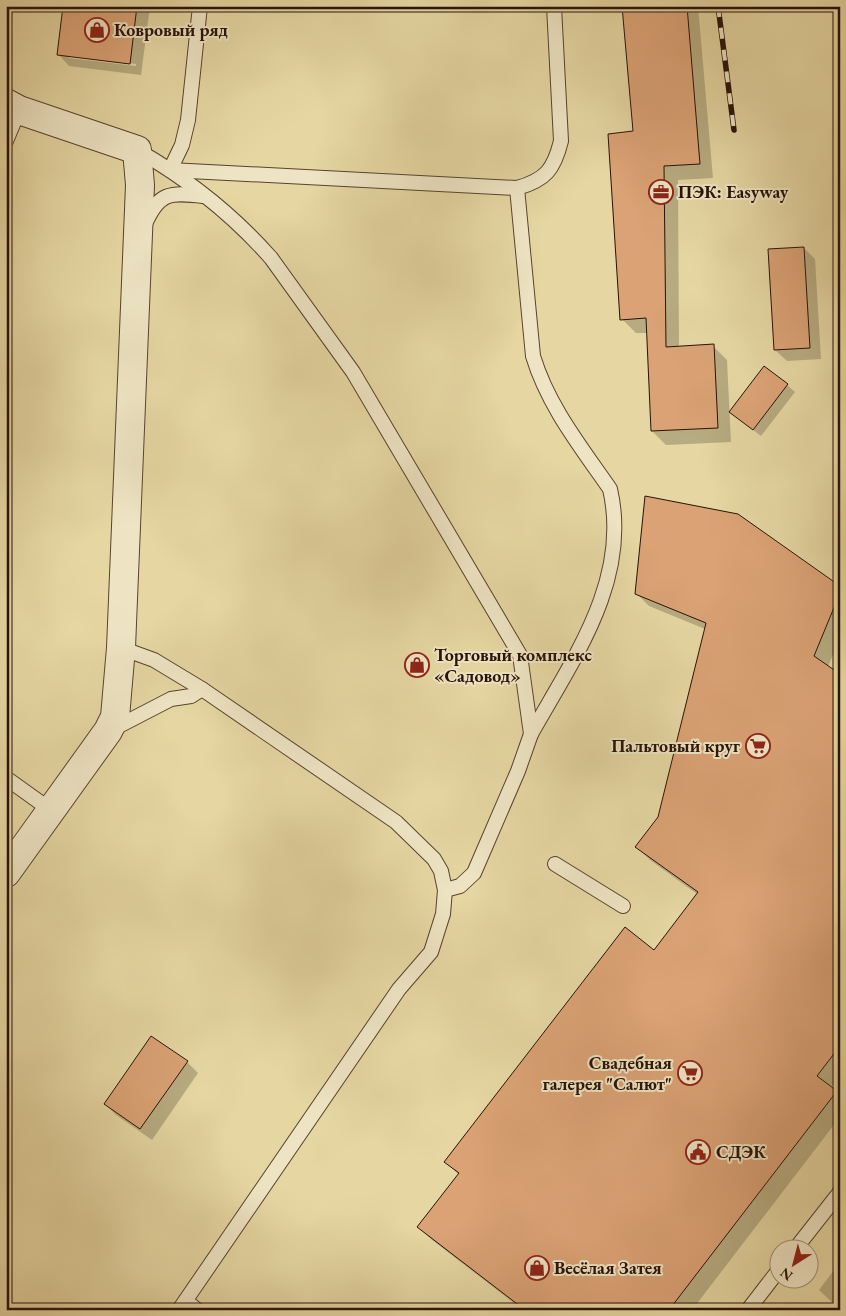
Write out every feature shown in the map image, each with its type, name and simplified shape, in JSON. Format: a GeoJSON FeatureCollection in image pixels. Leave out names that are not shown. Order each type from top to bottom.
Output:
{"type":"FeatureCollection","features":[{"type":"Feature","properties":{"kind":"street"},"geometry":{"type":"LineString","coordinates":[[6,873],[108,731],[115,717],[120,648],[140,185],[137,150],[13,106]]}},
{"type":"Feature","properties":{"kind":"lane"},"geometry":{"type":"LineString","coordinates":[[170,170],[182,145],[188,120],[200,6]]}},
{"type":"Feature","properties":{"kind":"lane"},"geometry":{"type":"LineString","coordinates":[[170,170],[517,188],[542,177],[556,162],[561,141],[554,6]]}},
{"type":"Feature","properties":{"kind":"lane"},"geometry":{"type":"LineString","coordinates":[[6,141],[13,106]]}},
{"type":"Feature","properties":{"kind":"lane"},"geometry":{"type":"LineString","coordinates":[[137,150],[170,170],[257,242],[271,258],[353,372],[515,644],[523,670],[531,734]]}},
{"type":"Feature","properties":{"kind":"lane"},"geometry":{"type":"LineString","coordinates":[[445,890],[460,886],[474,873],[518,771],[531,734],[591,627],[604,595],[611,563],[614,532],[613,502],[610,489],[550,401],[539,377],[533,356],[517,188]]}},
{"type":"Feature","properties":{"kind":"lane"},"geometry":{"type":"LineString","coordinates":[[138,238],[154,205],[162,197],[182,194],[203,196]]}},
{"type":"Feature","properties":{"kind":"lane"},"geometry":{"type":"LineString","coordinates":[[120,648],[154,660],[202,689],[345,785],[408,832],[434,859],[441,871],[445,890],[443,914],[431,952],[399,989],[182,1305],[197,1310]]}},
{"type":"Feature","properties":{"kind":"lane"},"geometry":{"type":"LineString","coordinates":[[108,731],[124,721],[171,699],[191,696],[202,689]]}},
{"type":"Feature","properties":{"kind":"lane"},"geometry":{"type":"LineString","coordinates":[[6,778],[52,811]]}},
{"type":"Feature","properties":{"kind":"lane"},"geometry":{"type":"LineString","coordinates":[[555,864],[624,906]]}},
{"type":"Feature","properties":{"kind":"lane"},"geometry":{"type":"LineString","coordinates":[[804,1238],[840,1192]]}},
{"type":"Feature","properties":{"kind":"lane"},"geometry":{"type":"LineString","coordinates":[[748,1310],[768,1283]]}},
{"type":"Feature","properties":{"kind":"building","name":"Ковровый ряд"},"geometry":{"type":"Polygon","coordinates":[[[63,6],[137,6],[130,64],[57,55],[63,6]]]}},
{"type":"Feature","properties":{"kind":"building"},"geometry":{"type":"Polygon","coordinates":[[[622,6],[687,6],[700,164],[664,166],[666,347],[714,344],[718,428],[651,431],[646,318],[620,320],[608,134],[633,131],[622,6]]]}},
{"type":"Feature","properties":{"kind":"building"},"geometry":{"type":"Polygon","coordinates":[[[804,247],[810,348],[774,350],[768,249],[804,247]]]}},
{"type":"Feature","properties":{"kind":"building"},"geometry":{"type":"Polygon","coordinates":[[[764,366],[788,384],[753,430],[729,412],[764,366]]]}},
{"type":"Feature","properties":{"kind":"building"},"geometry":{"type":"Polygon","coordinates":[[[645,496],[738,514],[840,586],[840,593],[814,656],[840,674],[840,1046],[817,1076],[837,1091],[669,1310],[525,1310],[417,1227],[459,1173],[444,1162],[625,927],[654,950],[698,892],[635,847],[658,817],[706,623],[635,594],[645,496]]]}},
{"type":"Feature","properties":{"kind":"building"},"geometry":{"type":"Polygon","coordinates":[[[151,1036],[188,1061],[140,1129],[104,1104],[151,1036]]]}},
{"type":"Feature","properties":{"kind":"railway"},"geometry":{"type":"LineString","coordinates":[[718,6],[734,130]]}},
{"type":"Feature","properties":{"kind":"place","name":"Ковровый ряд"},"geometry":{"type":"Point","coordinates":[97,30]}},
{"type":"Feature","properties":{"kind":"place","name":"ПЭК: Easyway"},"geometry":{"type":"Point","coordinates":[661,192]}},
{"type":"Feature","properties":{"kind":"place","name":"Торговый комплекс «Садовод»"},"geometry":{"type":"Point","coordinates":[417,665]}},
{"type":"Feature","properties":{"kind":"place","name":"Пальтовый круг"},"geometry":{"type":"Point","coordinates":[758,746]}},
{"type":"Feature","properties":{"kind":"place","name":"Свадебная галерея \"Салют\""},"geometry":{"type":"Point","coordinates":[690,1073]}},
{"type":"Feature","properties":{"kind":"place","name":"СДЭК"},"geometry":{"type":"Point","coordinates":[698,1152]}},
{"type":"Feature","properties":{"kind":"place","name":"Весёлая Затея"},"geometry":{"type":"Point","coordinates":[537,1268]}}]}
